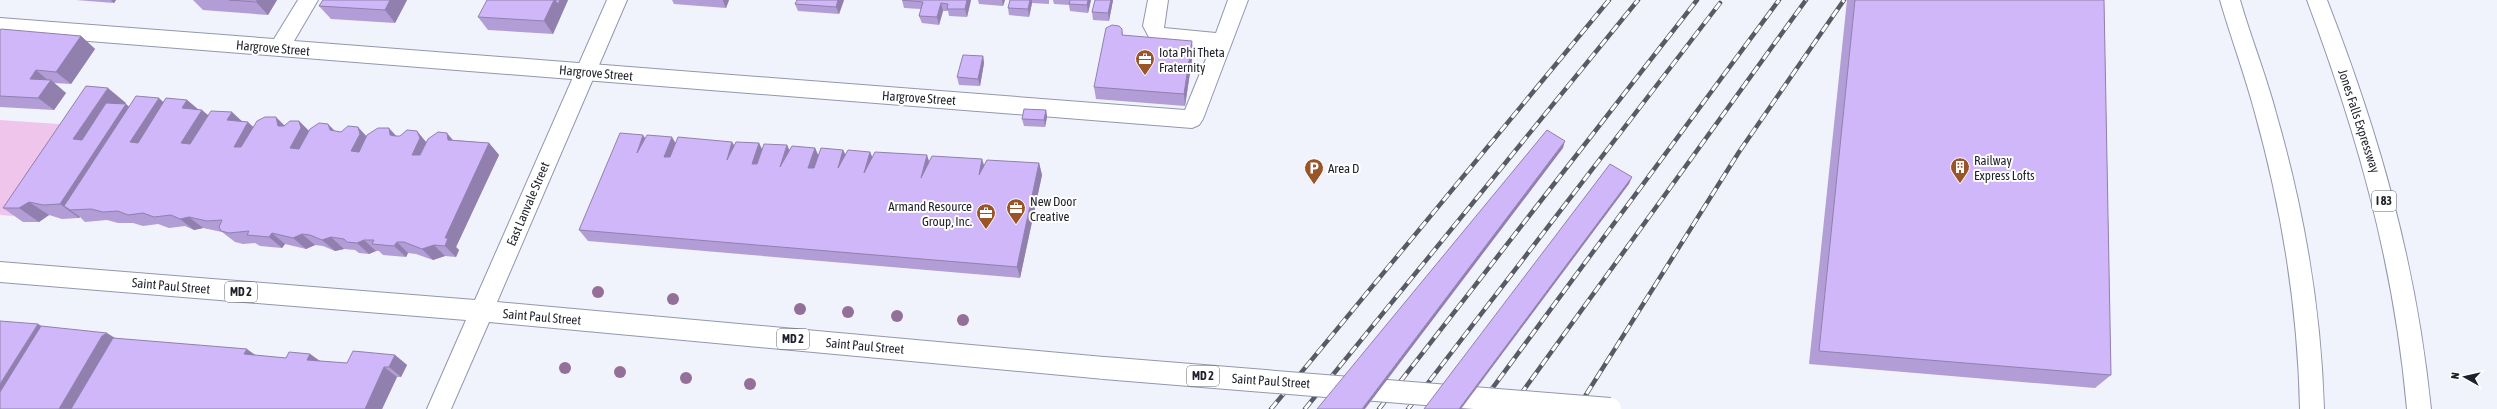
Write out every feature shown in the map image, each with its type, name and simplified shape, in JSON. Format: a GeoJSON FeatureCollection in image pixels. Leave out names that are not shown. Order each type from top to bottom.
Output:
{"type":"FeatureCollection","features":[{"type":"Feature","properties":{"kind":"main road"},"geometry":{"type":"LineString","coordinates":[[279,48],[308,0]]}},
{"type":"Feature","properties":{"kind":"main road","name":"East Lanvale Street"},"geometry":{"type":"LineString","coordinates":[[439,409],[617,0]]}},
{"type":"Feature","properties":{"kind":"main road"},"geometry":{"type":"LineString","coordinates":[[1158,0],[1153,26],[1158,35],[1223,42],[1238,0]]}},
{"type":"Feature","properties":{"kind":"main road"},"geometry":{"type":"LineString","coordinates":[[2230,0],[2265,112],[2288,199],[2302,279],[2308,331],[2312,368],[2312,409]]}},
{"type":"Feature","properties":{"kind":"main road","name":"Jones Falls Expressway"},"geometry":{"type":"LineString","coordinates":[[2317,0],[2333,40],[2387,209],[2405,292],[2419,409]]}},
{"type":"Feature","properties":{"kind":"main road","name":"Hargrove Street"},"geometry":{"type":"LineString","coordinates":[[0,26],[1192,119],[1223,42]]}},
{"type":"Feature","properties":{"kind":"main road","name":"Saint Paul Street"},"geometry":{"type":"LineString","coordinates":[[0,272],[481,311],[1104,368],[1610,409]]}},
{"type":"Feature","properties":{"kind":"shaded area"},"geometry":{"type":"Polygon","coordinates":[[[0,120],[73,125],[13,216],[0,215],[0,120]]]}},
{"type":"Feature","properties":{"kind":"building"},"geometry":{"type":"Polygon","coordinates":[[[229,0],[257,0],[256,2],[229,0]]]}},
{"type":"Feature","properties":{"kind":"building"},"geometry":{"type":"Polygon","coordinates":[[[323,0],[390,0],[385,10],[319,6],[323,0]]]}},
{"type":"Feature","properties":{"kind":"building"},"geometry":{"type":"Polygon","coordinates":[[[487,0],[554,0],[544,21],[478,17],[487,0]]]}},
{"type":"Feature","properties":{"kind":"building"},"geometry":{"type":"Polygon","coordinates":[[[797,0],[838,0],[836,7],[795,4],[797,0]]]}},
{"type":"Feature","properties":{"kind":"building"},"geometry":{"type":"Polygon","coordinates":[[[902,0],[967,0],[965,9],[947,9],[948,4],[941,3],[937,17],[919,16],[923,2],[902,0]]]}},
{"type":"Feature","properties":{"kind":"building"},"geometry":{"type":"Polygon","coordinates":[[[1010,0],[1030,0],[1028,9],[1008,8],[1010,0]]]}},
{"type":"Feature","properties":{"kind":"building"},"geometry":{"type":"Polygon","coordinates":[[[1070,0],[1088,0],[1087,5],[1069,4],[1070,0]]]}},
{"type":"Feature","properties":{"kind":"building"},"geometry":{"type":"Polygon","coordinates":[[[1095,0],[1111,0],[1108,13],[1092,12],[1095,0]]]}},
{"type":"Feature","properties":{"kind":"building","name":"Railway Express Lofts"},"geometry":{"type":"Polygon","coordinates":[[[1855,0],[2104,0],[2111,375],[1819,351],[1855,0]]]}},
{"type":"Feature","properties":{"kind":"building","name":"Iota Phi Theta Fraternity"},"geometry":{"type":"Polygon","coordinates":[[[1112,25],[1119,26],[1122,29],[1122,35],[1192,41],[1184,94],[1094,87],[1106,28],[1112,25]]]}},
{"type":"Feature","properties":{"kind":"building"},"geometry":{"type":"Polygon","coordinates":[[[1,29],[81,36],[56,72],[36,70],[30,79],[51,80],[38,98],[0,96],[1,29]]]}},
{"type":"Feature","properties":{"kind":"building"},"geometry":{"type":"Polygon","coordinates":[[[963,55],[983,56],[978,79],[957,77],[963,55]]]}},
{"type":"Feature","properties":{"kind":"building"},"geometry":{"type":"Polygon","coordinates":[[[86,86],[108,88],[73,139],[82,140],[106,103],[126,104],[60,204],[43,205],[29,202],[19,208],[3,208],[86,86]]]}},
{"type":"Feature","properties":{"kind":"building"},"geometry":{"type":"Polygon","coordinates":[[[136,96],[159,98],[130,142],[138,143],[166,98],[187,100],[182,108],[202,110],[181,143],[190,144],[211,111],[232,112],[227,120],[248,122],[234,147],[241,147],[257,121],[265,117],[276,117],[278,126],[284,126],[290,121],[299,121],[301,128],[290,148],[299,149],[310,129],[319,123],[328,124],[330,130],[341,132],[348,126],[358,127],[360,134],[351,151],[359,152],[367,135],[378,128],[389,128],[390,135],[395,136],[400,136],[407,130],[417,131],[420,138],[412,155],[420,155],[428,139],[438,132],[447,133],[448,140],[489,143],[445,238],[448,238],[445,246],[434,245],[422,249],[404,242],[397,242],[394,246],[372,244],[374,240],[364,240],[357,243],[347,242],[344,239],[331,237],[322,240],[310,235],[302,234],[293,238],[272,233],[269,237],[247,235],[249,231],[229,233],[221,231],[219,227],[222,220],[207,221],[189,217],[180,219],[171,215],[154,217],[143,213],[128,215],[118,211],[103,212],[91,209],[70,210],[64,206],[136,96]]]}},
{"type":"Feature","properties":{"kind":"building"},"geometry":{"type":"Polygon","coordinates":[[[1024,109],[1046,110],[1044,120],[1022,119],[1024,109]]]}},
{"type":"Feature","properties":{"kind":"building"},"geometry":{"type":"Polygon","coordinates":[[[1547,130],[1565,141],[1362,409],[1317,409],[1547,130]]]}},
{"type":"Feature","properties":{"kind":"building"},"geometry":{"type":"Polygon","coordinates":[[[620,133],[643,135],[637,153],[647,135],[672,137],[664,157],[670,157],[678,137],[732,142],[727,160],[736,142],[759,143],[752,164],[757,164],[764,144],[787,145],[780,167],[792,146],[815,148],[808,168],[814,168],[821,148],[843,150],[838,168],[848,150],[870,152],[864,173],[875,152],[927,155],[921,178],[932,156],[982,159],[979,175],[987,160],[1039,163],[1017,267],[579,230],[620,133]]]}},
{"type":"Feature","properties":{"kind":"building"},"geometry":{"type":"Polygon","coordinates":[[[1610,164],[1632,177],[1459,409],[1424,409],[1610,164]]]}},
{"type":"Feature","properties":{"kind":"building"},"geometry":{"type":"Polygon","coordinates":[[[0,321],[38,324],[0,384],[0,321]]]}},
{"type":"Feature","properties":{"kind":"building"},"geometry":{"type":"Polygon","coordinates":[[[41,326],[107,333],[102,336],[59,409],[0,409],[0,392],[41,326]]]}},
{"type":"Feature","properties":{"kind":"building"},"geometry":{"type":"Polygon","coordinates":[[[113,338],[247,349],[244,354],[286,358],[289,352],[310,354],[307,360],[347,363],[353,351],[395,355],[389,367],[384,367],[365,409],[71,409],[113,338]]]}},
{"type":"Feature","properties":{"kind":"railway"},"geometry":{"type":"LineString","coordinates":[[1271,409],[1609,0]]}},
{"type":"Feature","properties":{"kind":"railway"},"geometry":{"type":"LineString","coordinates":[[1305,409],[1638,0]]}},
{"type":"Feature","properties":{"kind":"railway"},"geometry":{"type":"LineString","coordinates":[[1379,409],[1697,0]]}},
{"type":"Feature","properties":{"kind":"railway"},"geometry":{"type":"LineString","coordinates":[[1477,409],[1779,0]]}},
{"type":"Feature","properties":{"kind":"railway"},"geometry":{"type":"LineString","coordinates":[[1510,409],[1806,0]]}},
{"type":"Feature","properties":{"kind":"railway"},"geometry":{"type":"LineString","coordinates":[[1577,409],[1739,152],[1844,0]]}},
{"type":"Feature","properties":{"kind":"railway"},"geometry":{"type":"LineString","coordinates":[[1408,409],[1720,3]]}},
{"type":"Feature","properties":{"kind":"place","name":"Iota Phi Theta Fraternity"},"geometry":{"type":"Point","coordinates":[1145,76]}},
{"type":"Feature","properties":{"kind":"place","name":"Railway Express Lofts"},"geometry":{"type":"Point","coordinates":[1960,184]}},
{"type":"Feature","properties":{"kind":"place","name":"Area D"},"geometry":{"type":"Point","coordinates":[1314,185]}},
{"type":"Feature","properties":{"kind":"place","name":"New Door Creative"},"geometry":{"type":"Point","coordinates":[1016,225]}},
{"type":"Feature","properties":{"kind":"place","name":"Armand Resource Group, Inc."},"geometry":{"type":"Point","coordinates":[986,230]}}]}
